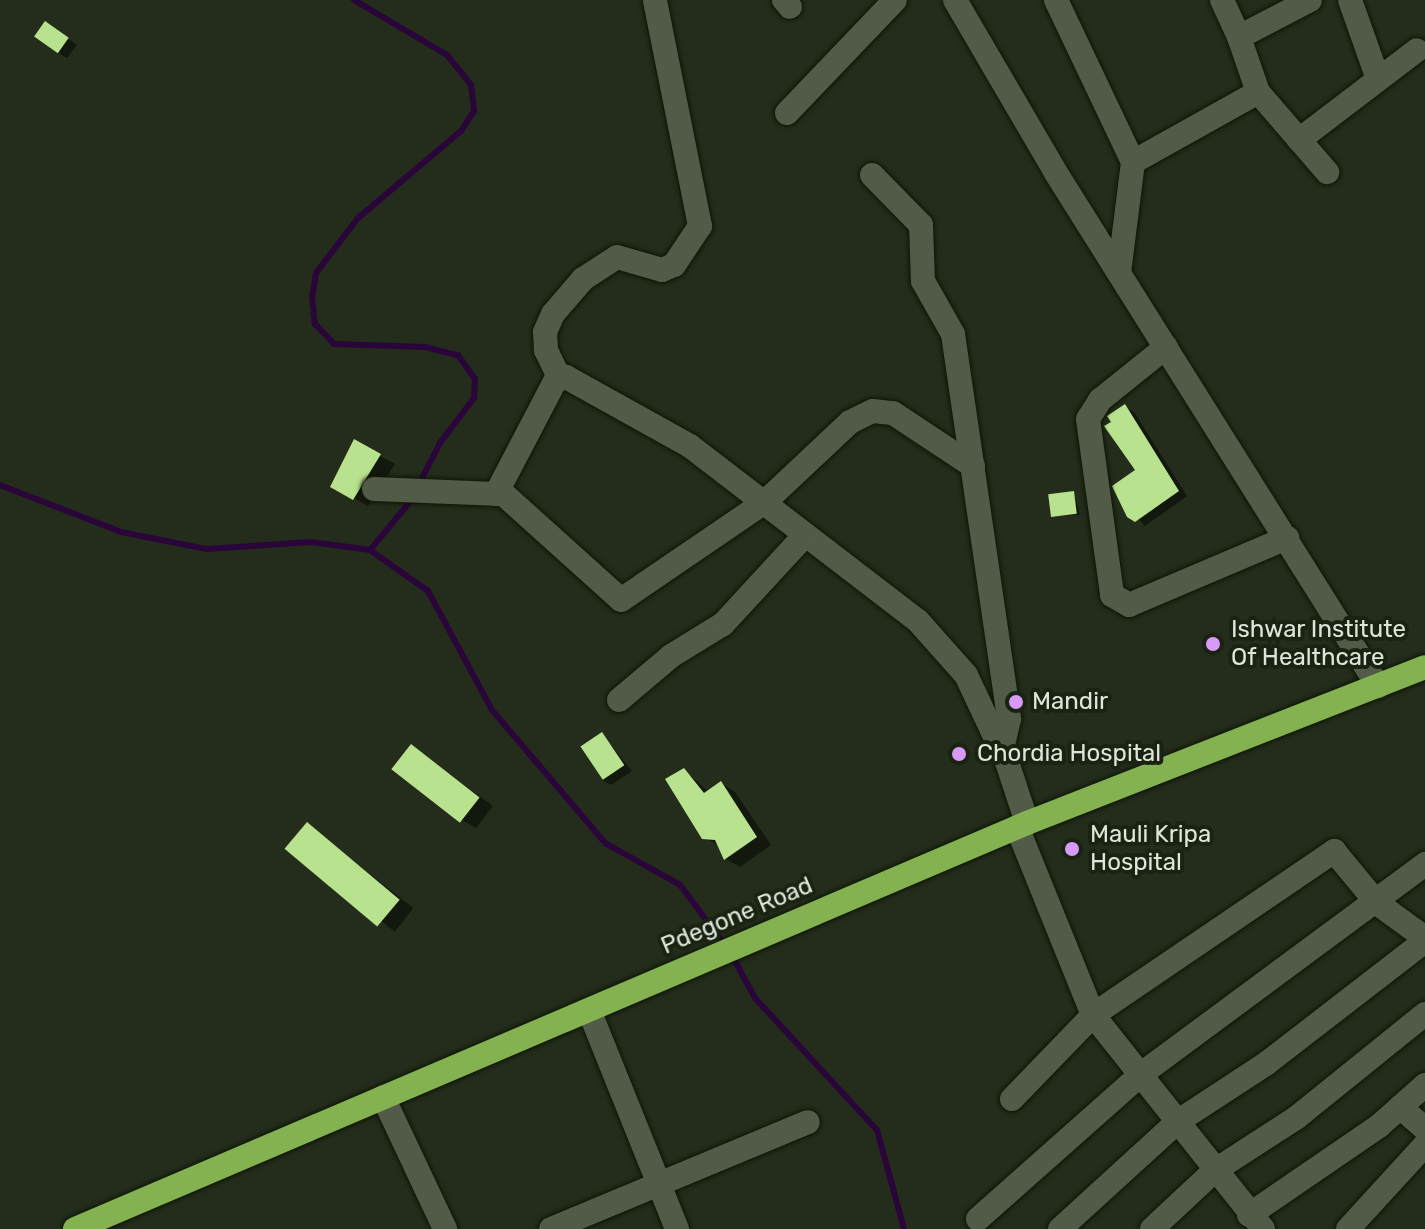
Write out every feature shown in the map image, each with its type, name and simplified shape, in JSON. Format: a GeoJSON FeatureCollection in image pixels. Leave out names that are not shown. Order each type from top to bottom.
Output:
{"type":"FeatureCollection","features":[{"type":"Feature","properties":{"kind":"highway","name":"Pdegone Road"},"geometry":{"type":"LineString","coordinates":[[88,1226],[1022,825],[1425,667]]}},
{"type":"Feature","properties":{"kind":"street"},"geometry":{"type":"LineString","coordinates":[[655,0],[700,226],[674,265],[662,270],[617,257],[583,279],[553,314],[545,332],[546,350],[559,377],[690,446],[766,501],[805,535],[918,621],[966,675],[1002,750],[1022,825],[1093,1015],[1258,1225],[1425,1085]]}},
{"type":"Feature","properties":{"kind":"street"},"geometry":{"type":"LineString","coordinates":[[787,113],[895,0]]}},
{"type":"Feature","properties":{"kind":"street"},"geometry":{"type":"LineString","coordinates":[[955,0],[1119,273],[1378,686]]}},
{"type":"Feature","properties":{"kind":"street"},"geometry":{"type":"LineString","coordinates":[[1056,0],[1133,162],[1119,273]]}},
{"type":"Feature","properties":{"kind":"street"},"geometry":{"type":"LineString","coordinates":[[1222,0],[1258,92],[1327,172]]}},
{"type":"Feature","properties":{"kind":"street"},"geometry":{"type":"LineString","coordinates":[[1239,37],[1310,0]]}},
{"type":"Feature","properties":{"kind":"street"},"geometry":{"type":"LineString","coordinates":[[1350,0],[1378,79]]}},
{"type":"Feature","properties":{"kind":"street"},"geometry":{"type":"LineString","coordinates":[[1299,140],[1417,50]]}},
{"type":"Feature","properties":{"kind":"street"},"geometry":{"type":"LineString","coordinates":[[1133,162],[1258,92]]}},
{"type":"Feature","properties":{"kind":"street"},"geometry":{"type":"LineString","coordinates":[[872,175],[921,225],[923,281],[953,334],[1009,719],[1002,750]]}},
{"type":"Feature","properties":{"kind":"street"},"geometry":{"type":"LineString","coordinates":[[1166,347],[1100,400],[1088,419],[1112,595],[1129,605],[1287,538]]}},
{"type":"Feature","properties":{"kind":"street"},"geometry":{"type":"LineString","coordinates":[[385,490],[486,497],[499,490],[559,377]]}},
{"type":"Feature","properties":{"kind":"street"},"geometry":{"type":"LineString","coordinates":[[499,490],[621,600],[766,501],[850,422],[873,411],[893,413],[973,466]]}},
{"type":"Feature","properties":{"kind":"street"},"geometry":{"type":"LineString","coordinates":[[619,700],[671,656],[723,624],[805,535]]}},
{"type":"Feature","properties":{"kind":"street"},"geometry":{"type":"LineString","coordinates":[[1012,1099],[1093,1015],[1334,851],[1377,903],[1425,940],[1267,1063],[1177,1122],[1060,1229]]}},
{"type":"Feature","properties":{"kind":"street"},"geometry":{"type":"LineString","coordinates":[[978,1219],[1140,1075],[1377,903],[1425,864]]}},
{"type":"Feature","properties":{"kind":"street"},"geometry":{"type":"LineString","coordinates":[[589,1010],[677,1229]]}},
{"type":"Feature","properties":{"kind":"street"},"geometry":{"type":"LineString","coordinates":[[1152,1229],[1214,1171],[1296,1118],[1425,1014]]}},
{"type":"Feature","properties":{"kind":"street"},"geometry":{"type":"LineString","coordinates":[[383,1097],[445,1229]]}},
{"type":"Feature","properties":{"kind":"street"},"geometry":{"type":"LineString","coordinates":[[1400,1107],[1425,1129]]}},
{"type":"Feature","properties":{"kind":"street"},"geometry":{"type":"LineString","coordinates":[[551,1229],[808,1122]]}},
{"type":"Feature","properties":{"kind":"street"},"geometry":{"type":"LineString","coordinates":[[1348,1229],[1425,1145]]}},
{"type":"Feature","properties":{"kind":"building"},"geometry":{"type":"Polygon","coordinates":[[[45,21],[69,38],[58,53],[34,37],[45,21]]]}},
{"type":"Feature","properties":{"kind":"building"},"geometry":{"type":"Polygon","coordinates":[[[1125,404],[1179,491],[1135,522],[1127,517],[1112,486],[1135,470],[1104,426],[1111,422],[1107,416],[1125,404]]]}},
{"type":"Feature","properties":{"kind":"building"},"geometry":{"type":"Polygon","coordinates":[[[354,439],[381,454],[353,500],[330,487],[354,439]]]}},
{"type":"Feature","properties":{"kind":"building"},"geometry":{"type":"Polygon","coordinates":[[[1074,491],[1077,514],[1051,517],[1048,494],[1074,491]]]}},
{"type":"Feature","properties":{"kind":"building"},"geometry":{"type":"Polygon","coordinates":[[[602,732],[624,765],[603,780],[580,747],[602,732]]]}},
{"type":"Feature","properties":{"kind":"building"},"geometry":{"type":"Polygon","coordinates":[[[411,744],[480,798],[460,823],[391,769],[411,744]]]}},
{"type":"Feature","properties":{"kind":"building"},"geometry":{"type":"Polygon","coordinates":[[[684,768],[704,793],[721,781],[757,837],[724,860],[715,840],[702,839],[665,779],[684,768]]]}},
{"type":"Feature","properties":{"kind":"building"},"geometry":{"type":"Polygon","coordinates":[[[307,822],[400,900],[377,927],[285,849],[307,822]]]}},
{"type":"Feature","properties":{"kind":"waterway"},"geometry":{"type":"LineString","coordinates":[[354,0],[447,55],[471,85],[474,111],[461,131],[358,218],[316,273],[312,297],[315,324],[334,344],[425,347],[458,355],[475,379],[474,398],[440,443],[419,484]]}},
{"type":"Feature","properties":{"kind":"waterway"},"geometry":{"type":"LineString","coordinates":[[0,485],[121,532],[207,549],[311,542],[370,550],[428,591],[492,710],[605,843],[680,885],[725,945]]}},
{"type":"Feature","properties":{"kind":"waterway"},"geometry":{"type":"LineString","coordinates":[[370,550],[413,498]]}},
{"type":"Feature","properties":{"kind":"waterway"},"geometry":{"type":"LineString","coordinates":[[731,954],[755,998],[877,1130],[904,1229]]}},
{"type":"Feature","properties":{"kind":"place","name":"Ishwar Institute Of Healthcare"},"geometry":{"type":"Point","coordinates":[1213,644]}},
{"type":"Feature","properties":{"kind":"place","name":"Mandir"},"geometry":{"type":"Point","coordinates":[1016,702]}},
{"type":"Feature","properties":{"kind":"place","name":"Chordia Hospital"},"geometry":{"type":"Point","coordinates":[959,754]}},
{"type":"Feature","properties":{"kind":"place","name":"Mauli Kripa Hospital"},"geometry":{"type":"Point","coordinates":[1072,849]}}]}
